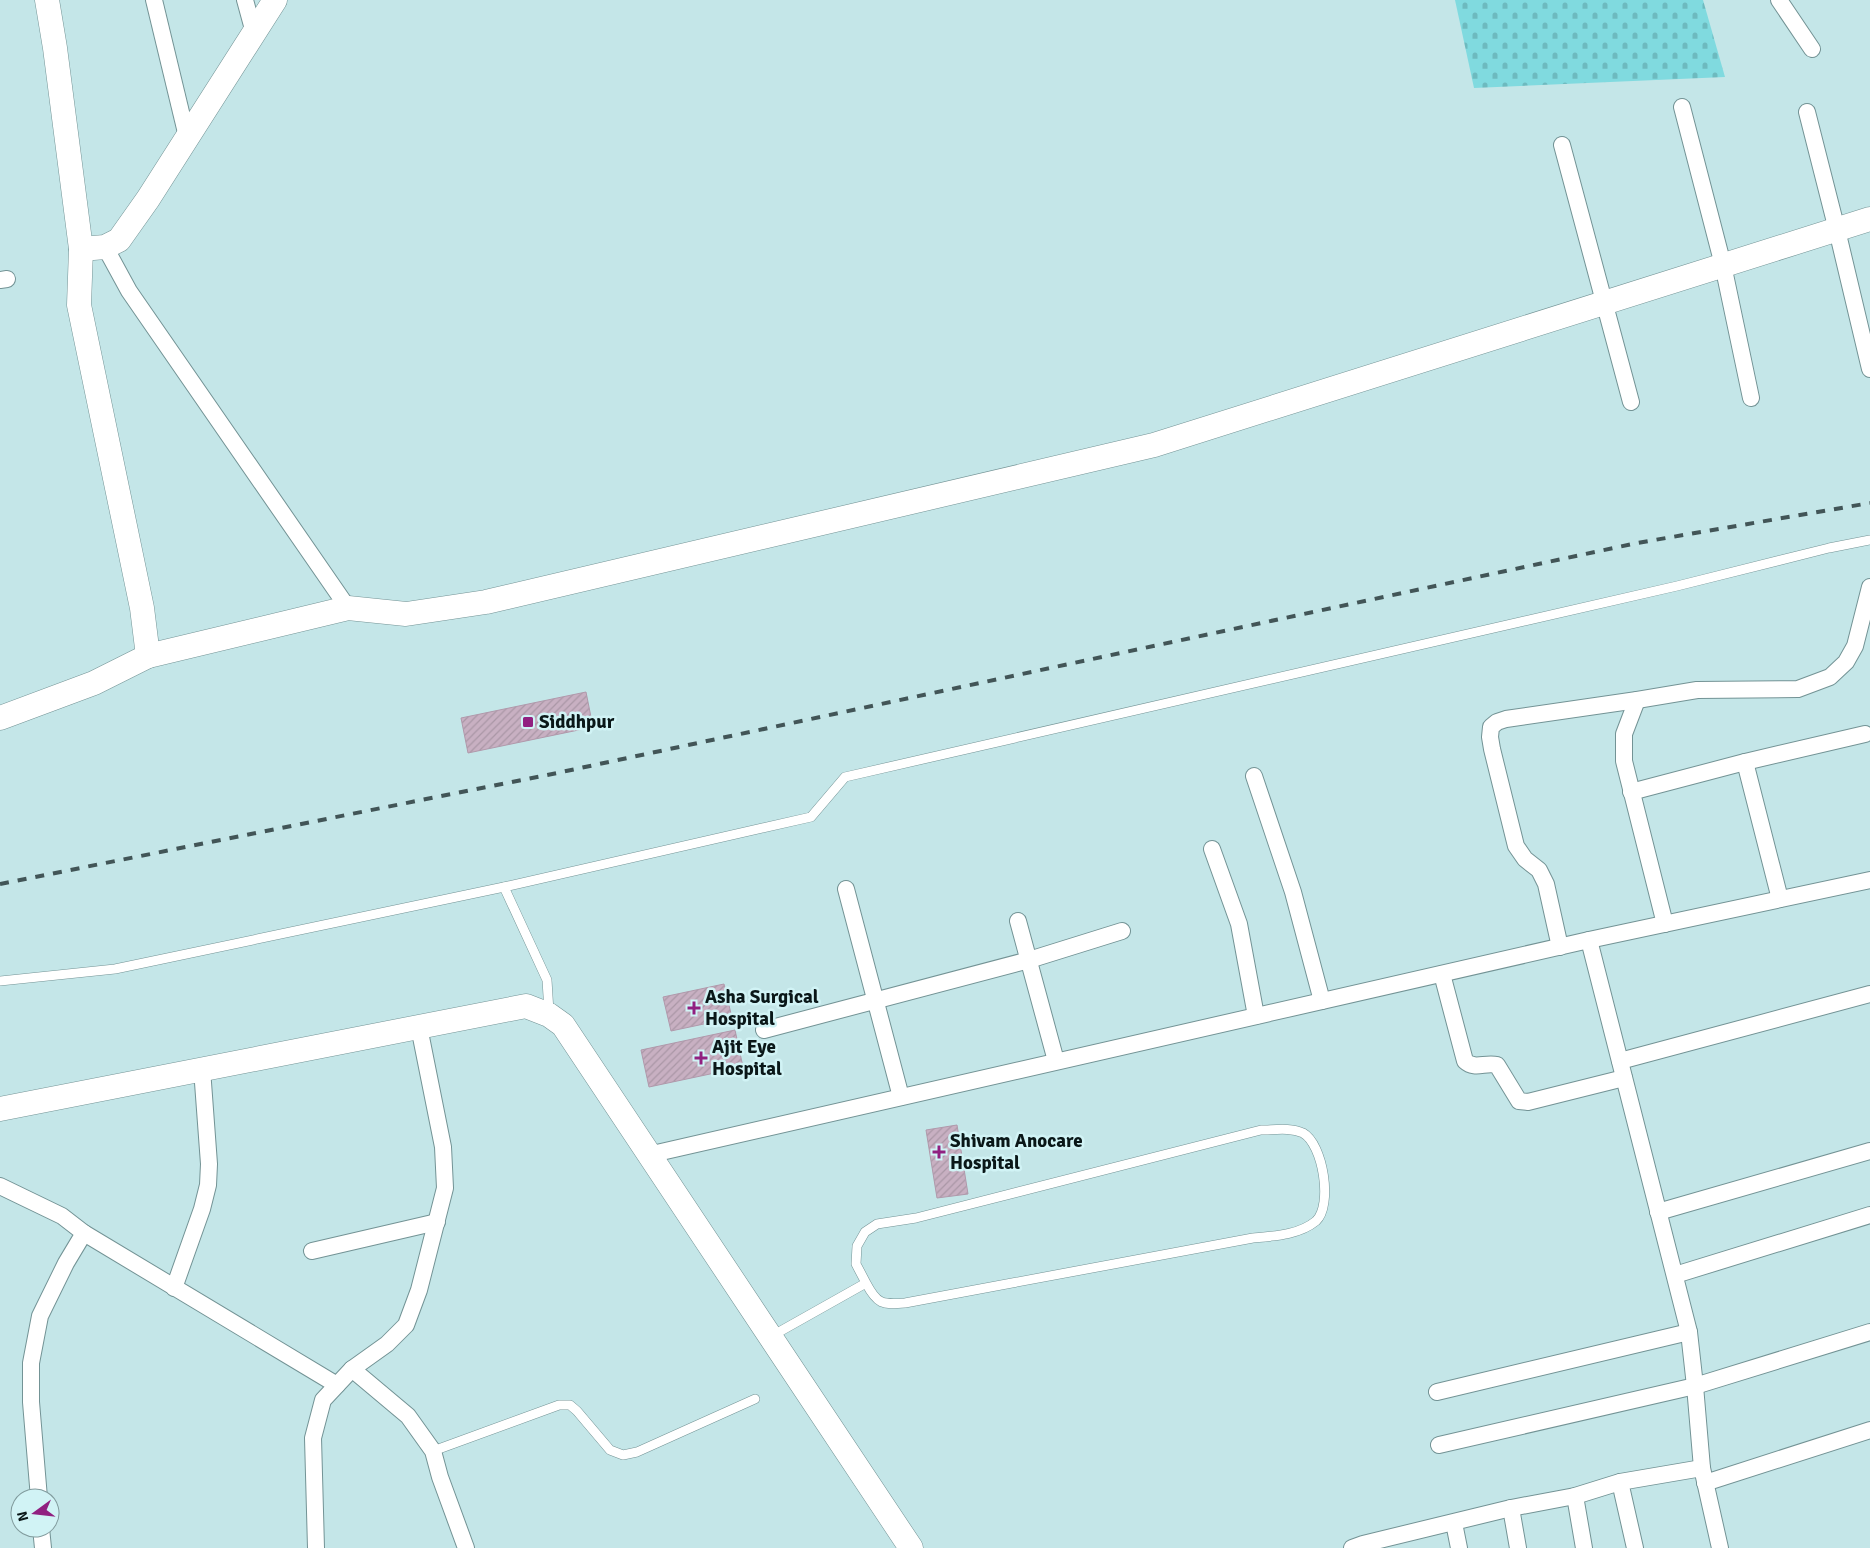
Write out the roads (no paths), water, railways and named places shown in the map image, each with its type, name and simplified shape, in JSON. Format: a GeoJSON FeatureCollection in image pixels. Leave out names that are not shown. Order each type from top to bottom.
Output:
{"type":"FeatureCollection","features":[{"type":"Feature","properties":{"kind":"street"},"geometry":{"type":"LineString","coordinates":[[46,0],[55,48],[81,249],[78,305],[142,608],[148,656]]}},
{"type":"Feature","properties":{"kind":"street"},"geometry":{"type":"LineString","coordinates":[[154,0],[187,137]]}},
{"type":"Feature","properties":{"kind":"street"},"geometry":{"type":"LineString","coordinates":[[245,0],[254,33]]}},
{"type":"Feature","properties":{"kind":"street"},"geometry":{"type":"LineString","coordinates":[[81,249],[104,247],[118,240],[148,199],[275,0]]}},
{"type":"Feature","properties":{"kind":"street"},"geometry":{"type":"LineString","coordinates":[[1779,0],[1812,49]]}},
{"type":"Feature","properties":{"kind":"street"},"geometry":{"type":"LineString","coordinates":[[1682,107],[1723,265],[1751,398]]}},
{"type":"Feature","properties":{"kind":"street"},"geometry":{"type":"LineString","coordinates":[[1806,112],[1837,230],[1870,369]]}},
{"type":"Feature","properties":{"kind":"street"},"geometry":{"type":"LineString","coordinates":[[1562,145],[1630,402]]}},
{"type":"Feature","properties":{"kind":"street"},"geometry":{"type":"LineString","coordinates":[[0,718],[94,683],[148,656],[348,608],[406,614],[486,602],[1154,445],[1870,219]]}},
{"type":"Feature","properties":{"kind":"street"},"geometry":{"type":"LineString","coordinates":[[104,247],[129,291],[348,608]]}},
{"type":"Feature","properties":{"kind":"street"},"geometry":{"type":"LineString","coordinates":[[1560,947],[1546,884],[1539,870],[1525,859],[1516,846],[1492,749],[1491,727],[1497,722],[1506,719],[1697,690],[1798,689],[1830,677],[1846,662],[1855,646],[1870,587]]}},
{"type":"Feature","properties":{"kind":"street"},"geometry":{"type":"LineString","coordinates":[[1637,700],[1624,734],[1624,761],[1665,924]]}},
{"type":"Feature","properties":{"kind":"street"},"geometry":{"type":"LineString","coordinates":[[1631,792],[1745,762],[1864,734]]}},
{"type":"Feature","properties":{"kind":"street"},"geometry":{"type":"LineString","coordinates":[[1745,762],[1780,899]]}},
{"type":"Feature","properties":{"kind":"street"},"geometry":{"type":"LineString","coordinates":[[1254,776],[1293,892],[1322,1001]]}},
{"type":"Feature","properties":{"kind":"street"},"geometry":{"type":"LineString","coordinates":[[1212,849],[1239,924],[1256,1016]]}},
{"type":"Feature","properties":{"kind":"street"},"geometry":{"type":"LineString","coordinates":[[648,1155],[1589,940],[1870,880]]}},
{"type":"Feature","properties":{"kind":"street"},"geometry":{"type":"LineString","coordinates":[[846,889],[901,1097]]}},
{"type":"Feature","properties":{"kind":"street"},"geometry":{"type":"LineString","coordinates":[[1018,920],[1056,1061]]}},
{"type":"Feature","properties":{"kind":"street"},"geometry":{"type":"LineString","coordinates":[[764,1030],[876,1002],[1029,960],[1122,931]]}},
{"type":"Feature","properties":{"kind":"street"},"geometry":{"type":"LineString","coordinates":[[1589,940],[1689,1332],[1696,1386],[1703,1475],[1720,1548]]}},
{"type":"Feature","properties":{"kind":"street"},"geometry":{"type":"LineString","coordinates":[[1442,974],[1465,1061],[1474,1066],[1491,1064],[1497,1066],[1519,1100],[1528,1102],[1624,1078]]}},
{"type":"Feature","properties":{"kind":"street"},"geometry":{"type":"LineString","coordinates":[[1620,1061],[1870,994]]}},
{"type":"Feature","properties":{"kind":"street"},"geometry":{"type":"LineString","coordinates":[[0,1109],[526,1006],[549,1015],[563,1025],[911,1548]]}},
{"type":"Feature","properties":{"kind":"street"},"geometry":{"type":"LineString","coordinates":[[316,1548],[313,1438],[323,1400],[352,1369],[387,1344],[406,1325],[419,1290],[445,1188],[443,1147],[419,1027]]}},
{"type":"Feature","properties":{"kind":"street"},"geometry":{"type":"LineString","coordinates":[[174,1288],[202,1209],[208,1185],[209,1164],[202,1069]]}},
{"type":"Feature","properties":{"kind":"street"},"geometry":{"type":"LineString","coordinates":[[1658,1212],[1870,1151]]}},
{"type":"Feature","properties":{"kind":"street"},"geometry":{"type":"LineString","coordinates":[[0,1186],[62,1216],[84,1232],[174,1288],[337,1385]]}},
{"type":"Feature","properties":{"kind":"street"},"geometry":{"type":"LineString","coordinates":[[1674,1275],[1870,1215]]}},
{"type":"Feature","properties":{"kind":"street"},"geometry":{"type":"LineString","coordinates":[[312,1251],[437,1222]]}},
{"type":"Feature","properties":{"kind":"street"},"geometry":{"type":"LineString","coordinates":[[38,1488],[31,1402],[31,1363],[40,1316],[66,1263],[84,1232]]}},
{"type":"Feature","properties":{"kind":"street"},"geometry":{"type":"LineString","coordinates":[[1437,1392],[1689,1332]]}},
{"type":"Feature","properties":{"kind":"street"},"geometry":{"type":"LineString","coordinates":[[1439,1445],[1696,1386],[1870,1332]]}},
{"type":"Feature","properties":{"kind":"street"},"geometry":{"type":"LineString","coordinates":[[352,1369],[408,1416],[433,1451],[440,1477],[466,1548]]}},
{"type":"Feature","properties":{"kind":"street"},"geometry":{"type":"LineString","coordinates":[[1352,1548],[1511,1508],[1574,1496],[1620,1482],[1703,1475],[1870,1430]]}},
{"type":"Feature","properties":{"kind":"street"},"geometry":{"type":"LineString","coordinates":[[1620,1482],[1635,1548]]}},
{"type":"Feature","properties":{"kind":"street"},"geometry":{"type":"LineString","coordinates":[[1574,1496],[1584,1548]]}},
{"type":"Feature","properties":{"kind":"street"},"geometry":{"type":"LineString","coordinates":[[1511,1508],[1518,1548]]}},
{"type":"Feature","properties":{"kind":"street"},"geometry":{"type":"LineString","coordinates":[[1454,1523],[1459,1548]]}},
{"type":"Feature","properties":{"kind":"lane"},"geometry":{"type":"LineString","coordinates":[[0,981],[114,969],[504,887],[812,817],[845,778],[1870,540]]}},
{"type":"Feature","properties":{"kind":"lane"},"geometry":{"type":"LineString","coordinates":[[504,887],[547,980],[549,1015]]}},
{"type":"Feature","properties":{"kind":"lane"},"geometry":{"type":"LineString","coordinates":[[1290,1129],[1304,1134],[1314,1144],[1323,1166],[1324,1203],[1317,1220],[1303,1228],[1283,1235],[1254,1238],[905,1303],[888,1304],[874,1298],[866,1283],[856,1264],[857,1246],[865,1232],[877,1224],[925,1216],[1261,1130],[1290,1129]]}},
{"type":"Feature","properties":{"kind":"lane"},"geometry":{"type":"LineString","coordinates":[[770,1337],[866,1283]]}},
{"type":"Feature","properties":{"kind":"lane"},"geometry":{"type":"LineString","coordinates":[[433,1451],[559,1405],[570,1405],[610,1450],[623,1455],[637,1452],[755,1399]]}},
{"type":"Feature","properties":{"kind":"railway"},"geometry":{"type":"LineString","coordinates":[[0,884],[557,773],[1637,543],[1870,503]]}},
{"type":"Feature","properties":{"kind":"place","name":"Siddhpur"},"geometry":{"type":"Point","coordinates":[528,722]}},
{"type":"Feature","properties":{"kind":"place","name":"Asha Surgical Hospital"},"geometry":{"type":"Point","coordinates":[694,1008]}},
{"type":"Feature","properties":{"kind":"place","name":"Ajit Eye Hospital"},"geometry":{"type":"Point","coordinates":[701,1058]}},
{"type":"Feature","properties":{"kind":"place","name":"Shivam Anocare Hospital"},"geometry":{"type":"Point","coordinates":[939,1152]}}]}
